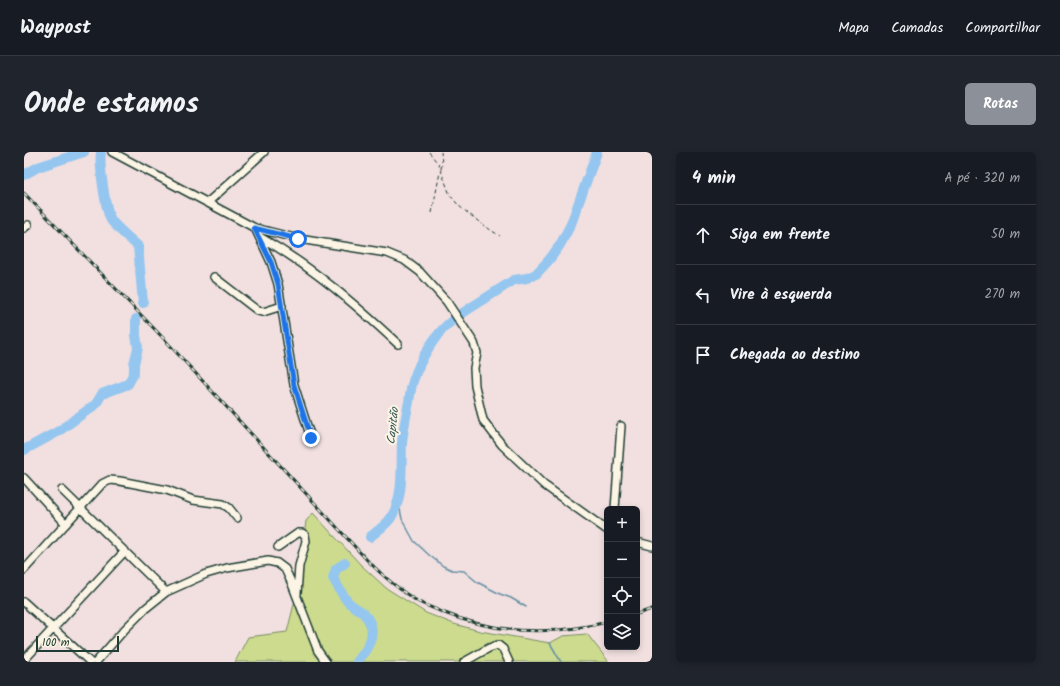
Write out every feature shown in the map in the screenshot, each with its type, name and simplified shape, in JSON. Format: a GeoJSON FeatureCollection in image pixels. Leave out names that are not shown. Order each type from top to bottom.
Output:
{"type":"FeatureCollection","features":[{"type":"Feature","properties":{"kind":"street"},"geometry":{"type":"LineString","coordinates":[[112,152],[254,228],[298,239],[387,253],[404,260],[420,272],[446,302],[474,343],[477,353],[474,368],[475,386],[483,420],[502,445],[544,484],[604,528]]}},
{"type":"Feature","properties":{"kind":"street"},"geometry":{"type":"LineString","coordinates":[[207,203],[257,155],[264,152]]}},
{"type":"Feature","properties":{"kind":"street"},"geometry":{"type":"LineString","coordinates":[[254,228],[260,237],[271,262],[278,284],[294,385],[311,438]]}},
{"type":"Feature","properties":{"kind":"street"},"geometry":{"type":"LineString","coordinates":[[260,237],[281,249],[311,270],[367,315],[398,344]]}},
{"type":"Feature","properties":{"kind":"street"},"geometry":{"type":"LineString","coordinates":[[214,277],[258,311],[263,312],[282,306]]}},
{"type":"Feature","properties":{"kind":"street"},"geometry":{"type":"LineString","coordinates":[[616,506],[621,426]]}},
{"type":"Feature","properties":{"kind":"street"},"geometry":{"type":"LineString","coordinates":[[24,478],[66,524]]}},
{"type":"Feature","properties":{"kind":"street"},"geometry":{"type":"LineString","coordinates":[[24,570],[102,484],[110,480],[167,490],[196,501],[223,504],[238,518]]}},
{"type":"Feature","properties":{"kind":"street"},"geometry":{"type":"LineString","coordinates":[[62,490],[166,592]]}},
{"type":"Feature","properties":{"kind":"street"},"geometry":{"type":"LineString","coordinates":[[278,547],[298,533],[305,535],[306,541],[299,566],[296,596]]}},
{"type":"Feature","properties":{"kind":"street"},"geometry":{"type":"LineString","coordinates":[[640,543],[652,546]]}},
{"type":"Feature","properties":{"kind":"street"},"geometry":{"type":"LineString","coordinates":[[24,660],[124,551]]}},
{"type":"Feature","properties":{"kind":"street"},"geometry":{"type":"LineString","coordinates":[[96,662],[146,608],[166,592],[206,574],[227,568],[268,561],[277,563],[285,569],[318,651],[326,662]]}},
{"type":"Feature","properties":{"kind":"street"},"geometry":{"type":"LineString","coordinates":[[24,602],[90,662]]}},
{"type":"Feature","properties":{"kind":"street"},"geometry":{"type":"LineString","coordinates":[[464,662],[489,648],[498,645],[503,649],[509,662]]}},
{"type":"Feature","properties":{"kind":"path"},"geometry":{"type":"LineString","coordinates":[[429,152],[439,164],[440,171],[450,195],[459,206],[500,236]]}},
{"type":"Feature","properties":{"kind":"path"},"geometry":{"type":"LineString","coordinates":[[432,213],[442,164],[441,152]]}},
{"type":"Feature","properties":{"kind":"green space"},"geometry":{"type":"Polygon","coordinates":[[[313,513],[361,565],[386,588],[426,613],[454,624],[480,631],[550,643],[563,636],[587,634],[609,662],[235,662],[248,637],[287,632],[296,596],[306,521],[313,513]]]}},
{"type":"Feature","properties":{"kind":"waterway"},"geometry":{"type":"LineString","coordinates":[[24,175],[38,167],[84,152]]}},
{"type":"Feature","properties":{"kind":"waterway"},"geometry":{"type":"LineString","coordinates":[[101,152],[103,186],[111,220],[138,246],[143,303]]}},
{"type":"Feature","properties":{"kind":"waterway","name":"Capitão"},"geometry":{"type":"LineString","coordinates":[[461,314],[514,280],[527,278],[536,274],[549,260],[560,245],[571,224],[597,152]]}},
{"type":"Feature","properties":{"kind":"waterway"},"geometry":{"type":"LineString","coordinates":[[24,450],[59,431],[96,404],[102,394],[128,384],[134,373],[134,364],[138,348],[136,319]]}},
{"type":"Feature","properties":{"kind":"waterway","name":"Capitão"},"geometry":{"type":"LineString","coordinates":[[370,537],[385,525],[396,508],[401,481],[403,434],[412,386],[416,373],[434,339],[446,325],[453,320]]}},
{"type":"Feature","properties":{"kind":"waterway"},"geometry":{"type":"LineString","coordinates":[[398,499],[402,519],[414,541],[429,555],[443,566],[452,570],[464,571],[477,582],[526,607]]}},
{"type":"Feature","properties":{"kind":"waterway","name":"Capitão"},"geometry":{"type":"LineString","coordinates":[[345,563],[336,569],[333,578],[348,602],[363,613],[368,619],[372,632],[369,644],[357,662]]}},
{"type":"Feature","properties":{"kind":"waterway"},"geometry":{"type":"LineString","coordinates":[[550,643],[561,662]]}},
{"type":"Feature","properties":{"kind":"railway"},"geometry":{"type":"LineString","coordinates":[[24,193],[165,340],[367,560],[410,597],[442,612],[462,619],[503,629],[544,631],[604,623]]}},
{"type":"Feature","properties":{"kind":"railway"},"geometry":{"type":"LineString","coordinates":[[640,613],[652,609]]}},
{"type":"Feature","properties":{"kind":"route"},"geometry":{"type":"LineString","coordinates":[[298,239],[254,228],[260,237],[271,262],[278,284],[294,385],[311,438]]}}]}
